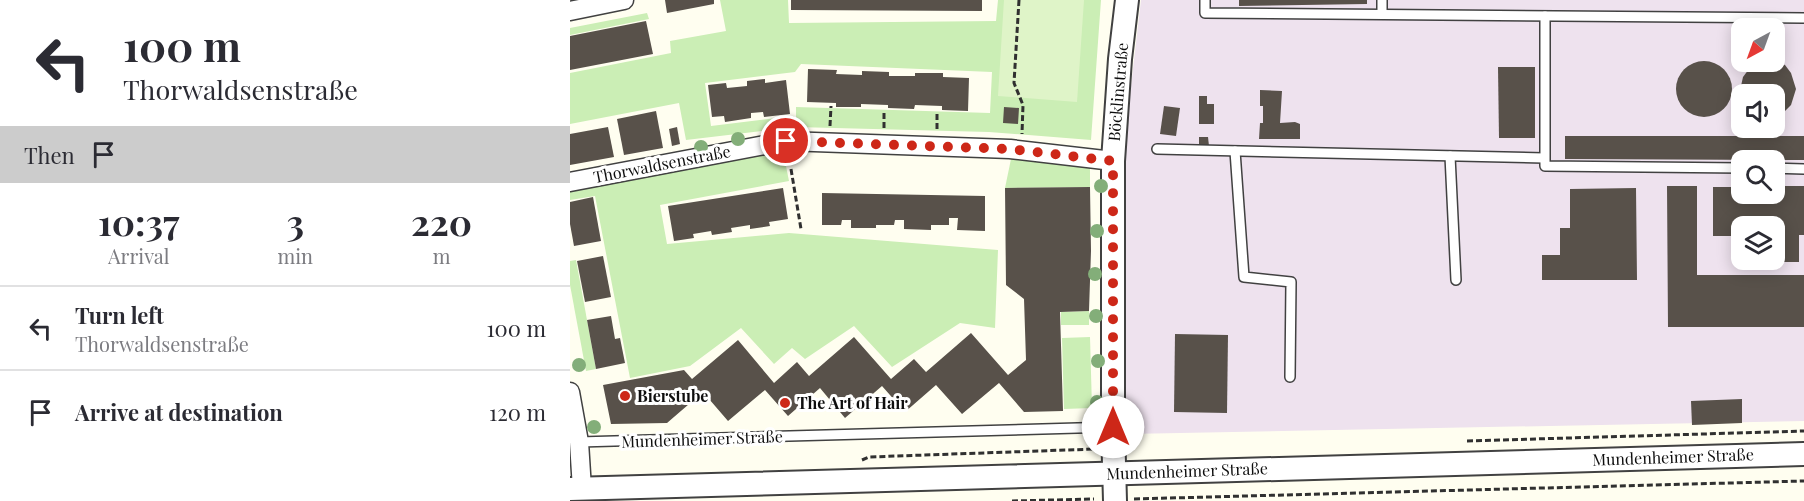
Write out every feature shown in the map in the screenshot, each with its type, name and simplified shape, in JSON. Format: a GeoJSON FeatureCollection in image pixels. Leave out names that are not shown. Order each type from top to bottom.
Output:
{"type":"FeatureCollection","features":[{"type":"Feature","properties":{"kind":"street"},"geometry":{"type":"LineString","coordinates":[[570,11],[624,0]]}},
{"type":"Feature","properties":{"kind":"street","name":"Böcklinstraße"},"geometry":{"type":"LineString","coordinates":[[1115,500],[1113,161],[1127,0]]}},
{"type":"Feature","properties":{"kind":"street","name":"Thorwaldsenstraße"},"geometry":{"type":"LineString","coordinates":[[570,182],[786,141],[1021,150],[1113,161]]}},
{"type":"Feature","properties":{"kind":"street"},"geometry":{"type":"LineString","coordinates":[[570,392],[579,442],[576,489]]}},
{"type":"Feature","properties":{"kind":"street","name":"Mundenheimer Straße"},"geometry":{"type":"LineString","coordinates":[[576,489],[1804,454]]}},
{"type":"Feature","properties":{"kind":"lane"},"geometry":{"type":"LineString","coordinates":[[1205,0],[1205,13],[1804,18]]}},
{"type":"Feature","properties":{"kind":"lane"},"geometry":{"type":"LineString","coordinates":[[1382,0],[1382,14]]}},
{"type":"Feature","properties":{"kind":"lane"},"geometry":{"type":"LineString","coordinates":[[1545,16],[1545,166],[1731,168]]}},
{"type":"Feature","properties":{"kind":"lane"},"geometry":{"type":"LineString","coordinates":[[1157,149],[1544,158]]}},
{"type":"Feature","properties":{"kind":"lane"},"geometry":{"type":"LineString","coordinates":[[1235,151],[1244,277],[1291,282],[1290,376]]}},
{"type":"Feature","properties":{"kind":"lane"},"geometry":{"type":"LineString","coordinates":[[1450,156],[1456,280]]}},
{"type":"Feature","properties":{"kind":"lane"},"geometry":{"type":"LineString","coordinates":[[1785,168],[1804,169]]}},
{"type":"Feature","properties":{"kind":"lane","name":"Mundenheimer Straße"},"geometry":{"type":"LineString","coordinates":[[579,442],[1113,427]]}},
{"type":"Feature","properties":{"kind":"path"},"geometry":{"type":"LineString","coordinates":[[1019,0],[1014,83],[1023,105],[1021,150]]}},
{"type":"Feature","properties":{"kind":"path"},"geometry":{"type":"LineString","coordinates":[[791,169],[801,229]]}},
{"type":"Feature","properties":{"kind":"path"},"geometry":{"type":"LineString","coordinates":[[1460,442],[1804,432]]}},
{"type":"Feature","properties":{"kind":"path"},"geometry":{"type":"LineString","coordinates":[[1080,448],[1113,450]]}},
{"type":"Feature","properties":{"kind":"path"},"geometry":{"type":"LineString","coordinates":[[1012,501],[1804,481]]}},
{"type":"Feature","properties":{"kind":"shaded area"},"geometry":{"type":"Polygon","coordinates":[[[1141,0],[1804,0],[1804,421],[1128,434],[1115,223],[1141,0]]]}},
{"type":"Feature","properties":{"kind":"green space"},"geometry":{"type":"Polygon","coordinates":[[[720,0],[788,0],[789,23],[996,21],[998,0],[1101,0],[1091,140],[989,132],[796,127],[686,140],[679,103],[570,124],[570,73],[671,53],[670,41],[726,31],[720,0]],[[801,64],[795,72],[705,83],[711,126],[794,116],[796,121],[796,107],[990,113],[992,72],[801,64]]]}},
{"type":"Feature","properties":{"kind":"green space"},"geometry":{"type":"Polygon","coordinates":[[[1004,0],[1084,0],[1077,102],[998,96],[1004,0]]]}},
{"type":"Feature","properties":{"kind":"green space"},"geometry":{"type":"Polygon","coordinates":[[[647,13],[649,19],[570,35],[570,28],[647,13]]]}},
{"type":"Feature","properties":{"kind":"green space"},"geometry":{"type":"Polygon","coordinates":[[[783,151],[789,181],[660,205],[667,244],[789,233],[998,250],[995,328],[960,323],[892,367],[854,326],[805,359],[792,348],[774,364],[741,328],[690,366],[630,378],[595,196],[570,200],[570,191],[783,151]]]}},
{"type":"Feature","properties":{"kind":"green space"},"geometry":{"type":"Polygon","coordinates":[[[1011,159],[1090,168],[1090,187],[1005,188],[1011,159]]]}},
{"type":"Feature","properties":{"kind":"green space"},"geometry":{"type":"Polygon","coordinates":[[[576,260],[596,369],[586,371],[570,285],[570,261],[576,260]]]}},
{"type":"Feature","properties":{"kind":"green space"},"geometry":{"type":"Polygon","coordinates":[[[1089,311],[1089,325],[1061,325],[1061,312],[1089,311]]]}},
{"type":"Feature","properties":{"kind":"green space"},"geometry":{"type":"Polygon","coordinates":[[[1090,337],[1092,408],[1064,409],[1062,338],[1090,337]]]}},
{"type":"Feature","properties":{"kind":"building"},"geometry":{"type":"Polygon","coordinates":[[[665,0],[714,0],[714,4],[667,13],[665,0]]]}},
{"type":"Feature","properties":{"kind":"building"},"geometry":{"type":"Polygon","coordinates":[[[791,0],[982,0],[982,11],[791,10],[791,0]]]}},
{"type":"Feature","properties":{"kind":"building"},"geometry":{"type":"Polygon","coordinates":[[[1239,0],[1367,0],[1367,4],[1239,6],[1239,0]]]}},
{"type":"Feature","properties":{"kind":"building"},"geometry":{"type":"Polygon","coordinates":[[[646,21],[653,54],[570,70],[570,36],[646,21]]]}},
{"type":"Feature","properties":{"kind":"building"},"geometry":{"type":"Polygon","coordinates":[[[1704,61],[1715,63],[1724,69],[1730,78],[1730,100],[1724,109],[1715,115],[1704,117],[1693,115],[1684,109],[1678,100],[1676,89],[1678,78],[1684,69],[1693,63],[1704,61]]]}},
{"type":"Feature","properties":{"kind":"building"},"geometry":{"type":"Polygon","coordinates":[[[1785,65],[1791,73],[1796,89],[1791,105],[1785,111],[1785,84],[1741,84],[1747,72],[1785,72],[1785,65]]]}},
{"type":"Feature","properties":{"kind":"building"},"geometry":{"type":"Polygon","coordinates":[[[1498,67],[1535,67],[1535,138],[1499,138],[1498,67]]]}},
{"type":"Feature","properties":{"kind":"building"},"geometry":{"type":"Polygon","coordinates":[[[808,69],[837,70],[836,74],[862,75],[862,71],[889,72],[889,76],[943,73],[943,77],[969,78],[968,111],[942,110],[942,106],[915,105],[914,109],[861,104],[861,107],[836,107],[836,103],[807,102],[808,69]]]}},
{"type":"Feature","properties":{"kind":"building"},"geometry":{"type":"Polygon","coordinates":[[[765,79],[765,83],[786,80],[790,114],[764,117],[763,112],[751,113],[751,118],[725,122],[724,116],[712,117],[708,85],[726,83],[727,88],[747,86],[747,81],[765,79]]]}},
{"type":"Feature","properties":{"kind":"building"},"geometry":{"type":"Polygon","coordinates":[[[1260,90],[1282,91],[1280,123],[1300,124],[1300,139],[1259,139],[1260,123],[1263,123],[1260,90]]]}},
{"type":"Feature","properties":{"kind":"building"},"geometry":{"type":"Polygon","coordinates":[[[1199,96],[1207,96],[1207,104],[1214,104],[1214,124],[1199,124],[1199,96]]]}},
{"type":"Feature","properties":{"kind":"building"},"geometry":{"type":"Polygon","coordinates":[[[1164,106],[1180,108],[1176,136],[1160,134],[1164,106]]]}},
{"type":"Feature","properties":{"kind":"building"},"geometry":{"type":"Polygon","coordinates":[[[1004,107],[1019,108],[1018,124],[1003,123],[1004,107]]]}},
{"type":"Feature","properties":{"kind":"building"},"geometry":{"type":"Polygon","coordinates":[[[656,111],[663,148],[624,155],[617,119],[656,111]]]}},
{"type":"Feature","properties":{"kind":"building"},"geometry":{"type":"Polygon","coordinates":[[[608,127],[614,157],[570,165],[570,134],[608,127]]]}},
{"type":"Feature","properties":{"kind":"building"},"geometry":{"type":"Polygon","coordinates":[[[677,127],[680,144],[672,146],[669,129],[677,127]]]}},
{"type":"Feature","properties":{"kind":"building"},"geometry":{"type":"Polygon","coordinates":[[[1565,136],[1785,138],[1785,136],[1804,136],[1804,160],[1785,160],[1785,150],[1731,150],[1731,160],[1565,159],[1565,136]]]}},
{"type":"Feature","properties":{"kind":"building"},"geometry":{"type":"Polygon","coordinates":[[[1199,137],[1208,137],[1209,146],[1199,146],[1199,137]]]}},
{"type":"Feature","properties":{"kind":"building"},"geometry":{"type":"Polygon","coordinates":[[[1667,186],[1697,186],[1697,275],[1804,275],[1804,327],[1668,327],[1667,186]]]}},
{"type":"Feature","properties":{"kind":"building"},"geometry":{"type":"Polygon","coordinates":[[[1785,186],[1804,186],[1804,235],[1799,235],[1799,262],[1785,262],[1785,216],[1731,216],[1731,236],[1713,236],[1713,187],[1731,187],[1731,204],[1785,204],[1785,186]]]}},
{"type":"Feature","properties":{"kind":"building"},"geometry":{"type":"Polygon","coordinates":[[[1090,187],[1089,311],[1060,312],[1063,411],[1024,412],[999,383],[962,414],[936,385],[905,412],[882,386],[845,418],[820,388],[788,416],[765,390],[728,421],[703,392],[667,423],[611,424],[603,385],[684,370],[692,379],[738,340],[774,383],[797,362],[809,376],[854,337],[891,379],[914,359],[926,372],[971,333],[1008,375],[1026,360],[1024,299],[1006,285],[1005,188],[1090,187]]]}},
{"type":"Feature","properties":{"kind":"building"},"geometry":{"type":"Polygon","coordinates":[[[783,188],[788,219],[769,222],[770,226],[750,229],[750,225],[731,228],[732,232],[712,235],[711,231],[693,234],[694,238],[674,241],[668,206],[783,188]]]}},
{"type":"Feature","properties":{"kind":"building"},"geometry":{"type":"Polygon","coordinates":[[[1636,188],[1637,280],[1542,280],[1542,255],[1560,255],[1560,228],[1570,228],[1570,189],[1636,188]]]}},
{"type":"Feature","properties":{"kind":"building"},"geometry":{"type":"Polygon","coordinates":[[[822,193],[985,196],[985,231],[957,230],[958,218],[949,218],[949,225],[931,225],[931,230],[904,229],[904,220],[895,220],[894,225],[876,225],[876,228],[851,228],[851,220],[842,220],[841,225],[822,225],[822,193]]]}},
{"type":"Feature","properties":{"kind":"building"},"geometry":{"type":"Polygon","coordinates":[[[593,197],[601,241],[574,246],[570,224],[570,202],[593,197]]]}},
{"type":"Feature","properties":{"kind":"building"},"geometry":{"type":"Polygon","coordinates":[[[603,256],[611,297],[585,302],[577,261],[603,256]]]}},
{"type":"Feature","properties":{"kind":"building"},"geometry":{"type":"Polygon","coordinates":[[[611,316],[615,339],[620,338],[625,363],[596,369],[587,320],[611,316]]]}},
{"type":"Feature","properties":{"kind":"building"},"geometry":{"type":"Polygon","coordinates":[[[1175,334],[1228,335],[1227,413],[1174,412],[1175,334]]]}},
{"type":"Feature","properties":{"kind":"building"},"geometry":{"type":"Polygon","coordinates":[[[1742,399],[1742,423],[1692,425],[1691,401],[1742,399]]]}},
{"type":"Feature","properties":{"kind":"place","name":"Bierstube"},"geometry":{"type":"Point","coordinates":[625,396]}},
{"type":"Feature","properties":{"kind":"place","name":"The Art of Hair"},"geometry":{"type":"Point","coordinates":[785,403]}},
{"type":"Feature","properties":{"kind":"route"},"geometry":{"type":"LineString","coordinates":[[786,141],[1010,149],[1113,161],[1113,427]]}}]}
